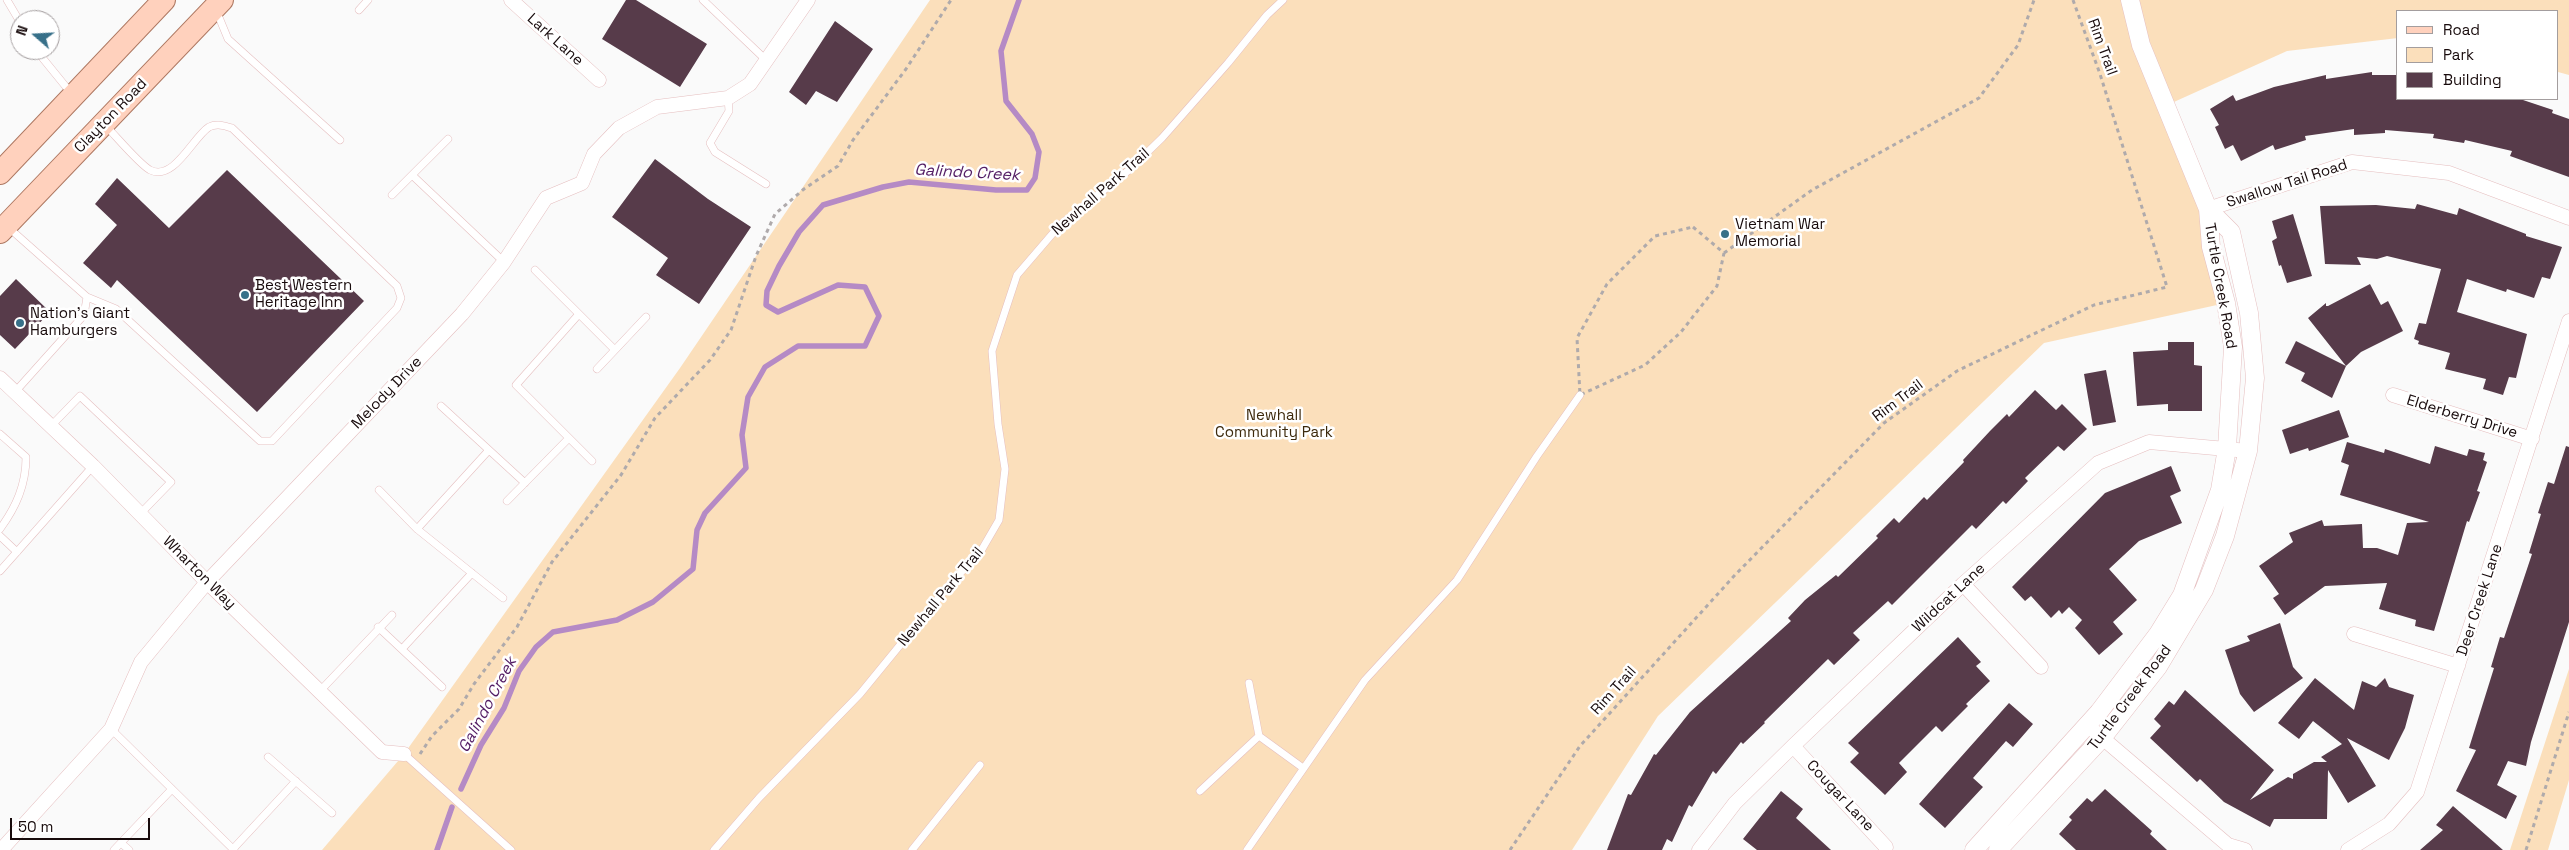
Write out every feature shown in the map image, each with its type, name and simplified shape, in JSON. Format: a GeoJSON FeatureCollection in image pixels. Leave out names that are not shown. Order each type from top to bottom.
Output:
{"type":"FeatureCollection","features":[{"type":"Feature","properties":{"kind":"main road"},"geometry":{"type":"LineString","coordinates":[[0,173],[164,0]]}},
{"type":"Feature","properties":{"kind":"main road","name":"Clayton Road"},"geometry":{"type":"LineString","coordinates":[[3,229],[215,3]]}},
{"type":"Feature","properties":{"kind":"street","name":"Lark Lane"},"geometry":{"type":"LineString","coordinates":[[511,0],[599,80]]}},
{"type":"Feature","properties":{"kind":"street","name":"Melody Drive"},"geometry":{"type":"LineString","coordinates":[[1,850],[111,730],[141,662],[207,582],[462,314],[504,262],[546,198],[582,183],[594,154],[619,128],[657,107],[728,98],[750,84],[808,0]]}},
{"type":"Feature","properties":{"kind":"street","name":"Turtle Creek Road"},"geometry":{"type":"LineString","coordinates":[[1974,850],[2086,724],[2099,712],[2158,634],[2182,595],[2220,490],[2227,448],[2233,347],[2226,303],[2210,247],[2208,209],[2141,45],[2130,0]]}},
{"type":"Feature","properties":{"kind":"street","name":"Swallow Tail Road"},"geometry":{"type":"LineString","coordinates":[[2208,209],[2352,162],[2449,173],[2569,218]]}},
{"type":"Feature","properties":{"kind":"street","name":"Turtle Creek Road"},"geometry":{"type":"LineString","coordinates":[[1998,850],[2103,737],[2158,666],[2204,590],[2225,536],[2248,451],[2255,378],[2249,313],[2231,232],[2208,209]]}},
{"type":"Feature","properties":{"kind":"street","name":"Deer Creek Lane"},"geometry":{"type":"LineString","coordinates":[[2348,850],[2389,824],[2417,792],[2569,321]]}},
{"type":"Feature","properties":{"kind":"street","name":"Wharton Way"},"geometry":{"type":"LineString","coordinates":[[0,378],[93,466],[207,582],[382,752],[408,758]]}},
{"type":"Feature","properties":{"kind":"street","name":"Elderberry Drive"},"geometry":{"type":"LineString","coordinates":[[2393,395],[2532,439]]}},
{"type":"Feature","properties":{"kind":"street","name":"Wildcat Lane"},"geometry":{"type":"LineString","coordinates":[[1699,850],[1735,803],[1793,746],[1963,584],[2098,463],[2149,442],[2248,451]]}},
{"type":"Feature","properties":{"kind":"street"},"geometry":{"type":"LineString","coordinates":[[1963,584],[2041,667]]}},
{"type":"Feature","properties":{"kind":"street"},"geometry":{"type":"LineString","coordinates":[[2354,634],[2458,666]]}},
{"type":"Feature","properties":{"kind":"street"},"geometry":{"type":"LineString","coordinates":[[2086,724],[2228,845],[2245,850]]}},
{"type":"Feature","properties":{"kind":"street","name":"Cougar Lane"},"geometry":{"type":"LineString","coordinates":[[1793,746],[1886,847]]}},
{"type":"Feature","properties":{"kind":"lane"},"geometry":{"type":"LineString","coordinates":[[359,10],[368,0]]}},
{"type":"Feature","properties":{"kind":"lane"},"geometry":{"type":"LineString","coordinates":[[703,0],[766,60]]}},
{"type":"Feature","properties":{"kind":"lane","name":"Newhall Park Trail"},"geometry":{"type":"LineString","coordinates":[[714,850],[759,798],[860,694],[950,584],[981,551],[999,520],[1005,469],[998,424],[992,351],[1017,275],[1060,225],[1129,170],[1162,138],[1228,63],[1267,15],[1283,0]]}},
{"type":"Feature","properties":{"kind":"lane"},"geometry":{"type":"LineString","coordinates":[[215,3],[228,39],[340,140]]}},
{"type":"Feature","properties":{"kind":"lane"},"geometry":{"type":"LineString","coordinates":[[44,60],[73,95]]}},
{"type":"Feature","properties":{"kind":"lane"},"geometry":{"type":"LineString","coordinates":[[728,98],[729,111],[710,143],[715,152],[766,184]]}},
{"type":"Feature","properties":{"kind":"lane"},"geometry":{"type":"LineString","coordinates":[[3,229],[86,297],[116,309],[260,440],[266,442],[272,441],[396,308],[401,298],[397,286],[232,128],[221,124],[209,127],[172,168],[160,172],[149,170],[103,123]]}},
{"type":"Feature","properties":{"kind":"lane"},"geometry":{"type":"LineString","coordinates":[[392,195],[448,139]]}},
{"type":"Feature","properties":{"kind":"lane"},"geometry":{"type":"LineString","coordinates":[[412,175],[504,262]]}},
{"type":"Feature","properties":{"kind":"lane"},"geometry":{"type":"LineString","coordinates":[[535,270],[615,350]]}},
{"type":"Feature","properties":{"kind":"lane"},"geometry":{"type":"LineString","coordinates":[[15,392],[84,315],[86,297]]}},
{"type":"Feature","properties":{"kind":"lane"},"geometry":{"type":"LineString","coordinates":[[579,314],[516,385],[592,461]]}},
{"type":"Feature","properties":{"kind":"lane"},"geometry":{"type":"LineString","coordinates":[[597,370],[646,317]]}},
{"type":"Feature","properties":{"kind":"lane"},"geometry":{"type":"LineString","coordinates":[[1247,850],[1364,680],[1457,580],[1537,456],[1580,395]]}},
{"type":"Feature","properties":{"kind":"lane"},"geometry":{"type":"LineString","coordinates":[[51,426],[80,396],[171,482],[140,514]]}},
{"type":"Feature","properties":{"kind":"lane"},"geometry":{"type":"LineString","coordinates":[[441,406],[525,483]]}},
{"type":"Feature","properties":{"kind":"lane"},"geometry":{"type":"LineString","coordinates":[[0,434],[26,457],[26,474],[15,508],[0,529]]}},
{"type":"Feature","properties":{"kind":"lane"},"geometry":{"type":"LineString","coordinates":[[507,501],[569,438]]}},
{"type":"Feature","properties":{"kind":"lane"},"geometry":{"type":"LineString","coordinates":[[417,529],[489,450]]}},
{"type":"Feature","properties":{"kind":"lane"},"geometry":{"type":"LineString","coordinates":[[0,571],[93,466]]}},
{"type":"Feature","properties":{"kind":"lane"},"geometry":{"type":"LineString","coordinates":[[379,490],[417,529],[502,598]]}},
{"type":"Feature","properties":{"kind":"lane"},"geometry":{"type":"LineString","coordinates":[[0,536],[17,552]]}},
{"type":"Feature","properties":{"kind":"lane"},"geometry":{"type":"LineString","coordinates":[[402,649],[472,573]]}},
{"type":"Feature","properties":{"kind":"lane"},"geometry":{"type":"LineString","coordinates":[[320,690],[392,614]]}},
{"type":"Feature","properties":{"kind":"lane"},"geometry":{"type":"LineString","coordinates":[[378,627],[442,687]]}},
{"type":"Feature","properties":{"kind":"lane"},"geometry":{"type":"LineString","coordinates":[[1248,684],[1259,736],[1303,768]]}},
{"type":"Feature","properties":{"kind":"lane"},"geometry":{"type":"LineString","coordinates":[[111,730],[234,849],[296,782]]}},
{"type":"Feature","properties":{"kind":"lane"},"geometry":{"type":"LineString","coordinates":[[1200,791],[1259,736]]}},
{"type":"Feature","properties":{"kind":"lane"},"geometry":{"type":"LineString","coordinates":[[268,757],[332,813]]}},
{"type":"Feature","properties":{"kind":"lane"},"geometry":{"type":"LineString","coordinates":[[408,758],[511,850]]}},
{"type":"Feature","properties":{"kind":"lane"},"geometry":{"type":"LineString","coordinates":[[912,850],[980,765]]}},
{"type":"Feature","properties":{"kind":"lane"},"geometry":{"type":"LineString","coordinates":[[114,850],[172,789]]}},
{"type":"Feature","properties":{"kind":"lane"},"geometry":{"type":"LineString","coordinates":[[121,843],[129,850]]}},
{"type":"Feature","properties":{"kind":"path"},"geometry":{"type":"LineString","coordinates":[[408,758],[460,709],[474,684],[517,627],[552,562],[621,475],[655,418],[706,365],[731,330],[756,256],[775,214],[804,189],[838,166],[853,140],[906,70],[951,0]]}},
{"type":"Feature","properties":{"kind":"path"},"geometry":{"type":"LineString","coordinates":[[1724,253],[1693,227],[1654,236],[1607,284],[1577,338],[1580,395],[1645,365],[1682,332],[1717,286],[1724,253],[1812,190],[1979,98],[2018,45],[2034,0]]}},
{"type":"Feature","properties":{"kind":"path","name":"Rim Trail"},"geometry":{"type":"LineString","coordinates":[[1510,850],[1580,746],[1735,575],[1884,423],[1965,367],[2094,306],[2167,287],[2103,83],[2073,0]]}},
{"type":"Feature","properties":{"kind":"path"},"geometry":{"type":"LineString","coordinates":[[2526,850],[2569,712]]}},
{"type":"Feature","properties":{"kind":"green space","name":"Newhall Community Park"},"geometry":{"type":"Polygon","coordinates":[[[930,0],[2569,0],[2569,75],[2559,72],[2559,10],[2396,10],[2396,38],[2287,51],[2165,106],[2208,209],[2226,303],[2044,343],[1658,716],[1572,850],[322,850],[404,754],[680,368],[930,0]]]}},
{"type":"Feature","properties":{"kind":"green space"},"geometry":{"type":"Polygon","coordinates":[[[2569,669],[2569,780],[2548,850],[2510,850],[2569,669]]]}},
{"type":"Feature","properties":{"kind":"building"},"geometry":{"type":"Polygon","coordinates":[[[626,0],[636,0],[707,44],[680,87],[602,39],[626,0]]]}},
{"type":"Feature","properties":{"kind":"building"},"geometry":{"type":"Polygon","coordinates":[[[835,21],[873,49],[837,102],[816,91],[806,105],[789,92],[835,21]]]}},
{"type":"Feature","properties":{"kind":"building"},"geometry":{"type":"Polygon","coordinates":[[[2372,72],[2372,75],[2396,75],[2396,100],[2523,100],[2553,110],[2552,113],[2569,119],[2569,177],[2510,156],[2512,151],[2465,140],[2464,143],[2433,138],[2434,134],[2385,130],[2385,133],[2354,135],[2354,129],[2305,136],[2306,140],[2275,150],[2273,145],[2241,161],[2233,145],[2225,149],[2215,127],[2219,125],[2210,109],[2233,95],[2236,101],[2274,87],[2326,75],[2326,79],[2372,72]]]}},
{"type":"Feature","properties":{"kind":"building"},"geometry":{"type":"Polygon","coordinates":[[[655,159],[708,199],[751,227],[699,304],[656,275],[668,258],[612,217],[655,159]]]}},
{"type":"Feature","properties":{"kind":"building","name":"Best Western Heritage Inn"},"geometry":{"type":"Polygon","coordinates":[[[227,170],[364,301],[257,412],[117,280],[111,288],[83,263],[117,225],[95,204],[117,178],[169,228],[227,170]]]}},
{"type":"Feature","properties":{"kind":"building"},"geometry":{"type":"Polygon","coordinates":[[[2417,204],[2457,215],[2459,208],[2526,234],[2526,236],[2562,247],[2550,279],[2542,277],[2534,298],[2507,289],[2506,292],[2467,279],[2457,312],[2527,334],[2516,378],[2509,377],[2503,395],[2483,389],[2486,379],[2445,369],[2450,353],[2418,344],[2419,341],[2414,339],[2419,323],[2426,324],[2441,269],[2387,256],[2377,259],[2357,257],[2361,265],[2325,264],[2320,206],[2376,205],[2415,209],[2417,204]]]}},
{"type":"Feature","properties":{"kind":"building"},"geometry":{"type":"Polygon","coordinates":[[[2293,214],[2312,276],[2287,283],[2281,265],[2279,266],[2272,241],[2277,238],[2272,221],[2293,214]]]}},
{"type":"Feature","properties":{"kind":"building","name":"Nation's Giant Hamburgers"},"geometry":{"type":"Polygon","coordinates":[[[16,279],[50,312],[15,349],[0,335],[0,296],[16,279]]]}},
{"type":"Feature","properties":{"kind":"building"},"geometry":{"type":"Polygon","coordinates":[[[2370,284],[2381,305],[2388,301],[2403,331],[2361,352],[2346,366],[2308,318],[2326,303],[2326,306],[2328,306],[2370,284]]]}},
{"type":"Feature","properties":{"kind":"building"},"geometry":{"type":"Polygon","coordinates":[[[2296,341],[2346,366],[2332,398],[2301,381],[2305,373],[2285,363],[2296,341]]]}},
{"type":"Feature","properties":{"kind":"building"},"geometry":{"type":"Polygon","coordinates":[[[2168,342],[2194,342],[2194,365],[2202,366],[2202,411],[2168,411],[2168,404],[2137,406],[2133,352],[2168,350],[2168,342]]]}},
{"type":"Feature","properties":{"kind":"building"},"geometry":{"type":"Polygon","coordinates":[[[2106,370],[2116,422],[2093,426],[2084,374],[2106,370]]]}},
{"type":"Feature","properties":{"kind":"building"},"geometry":{"type":"Polygon","coordinates":[[[2035,390],[2056,410],[2062,404],[2087,429],[2064,451],[2058,446],[2025,478],[2028,481],[2006,504],[2003,501],[1976,529],[1972,525],[1892,605],[1888,601],[1853,633],[1860,640],[1834,665],[1828,659],[1743,744],[1741,742],[1716,774],[1713,771],[1692,807],[1689,805],[1672,842],[1667,839],[1662,850],[1607,850],[1628,794],[1631,795],[1654,754],[1656,755],[1690,712],[1791,621],[1788,618],[1805,600],[1836,575],[1838,577],[1878,538],[1876,536],[1894,518],[1899,523],[1924,497],[1927,500],[1964,462],[1963,460],[1990,431],[2007,414],[2009,417],[2035,390]]]}},
{"type":"Feature","properties":{"kind":"building"},"geometry":{"type":"Polygon","coordinates":[[[2339,410],[2349,437],[2309,451],[2308,448],[2290,454],[2282,430],[2339,410]]]}},
{"type":"Feature","properties":{"kind":"building"},"geometry":{"type":"Polygon","coordinates":[[[2347,442],[2384,453],[2385,449],[2430,464],[2435,446],[2467,456],[2469,449],[2485,453],[2483,460],[2487,462],[2477,491],[2480,492],[2469,522],[2467,521],[2434,631],[2415,626],[2416,620],[2379,609],[2387,583],[2325,586],[2285,615],[2273,598],[2279,594],[2259,566],[2293,542],[2289,533],[2322,520],[2324,526],[2362,524],[2363,548],[2377,548],[2398,555],[2407,523],[2429,522],[2340,495],[2349,465],[2341,462],[2347,442]]]}},
{"type":"Feature","properties":{"kind":"building"},"geometry":{"type":"Polygon","coordinates":[[[2566,446],[2569,447],[2569,622],[2531,742],[2526,766],[2508,761],[2497,785],[2517,796],[2506,819],[2456,791],[2476,750],[2469,748],[2494,668],[2491,667],[2500,637],[2504,638],[2532,554],[2529,553],[2541,514],[2538,513],[2548,482],[2554,484],[2566,446]]]}},
{"type":"Feature","properties":{"kind":"building"},"geometry":{"type":"Polygon","coordinates":[[[2171,466],[2181,491],[2170,496],[2182,523],[2139,541],[2109,569],[2137,600],[2113,622],[2123,634],[2099,655],[2075,628],[2082,620],[2069,607],[2062,614],[2059,610],[2051,618],[2031,596],[2025,601],[2012,587],[2105,493],[2171,466]]]}},
{"type":"Feature","properties":{"kind":"building"},"geometry":{"type":"Polygon","coordinates":[[[2280,623],[2293,667],[2303,678],[2254,712],[2240,694],[2225,650],[2250,641],[2247,636],[2280,623]]]}},
{"type":"Feature","properties":{"kind":"building"},"geometry":{"type":"Polygon","coordinates":[[[1958,637],[1981,662],[1976,666],[1990,681],[1966,704],[1968,706],[1942,732],[1936,726],[1899,763],[1907,772],[1885,795],[1850,762],[1859,753],[1848,743],[1958,637]]]}},
{"type":"Feature","properties":{"kind":"building"},"geometry":{"type":"Polygon","coordinates":[[[2315,678],[2354,710],[2362,681],[2376,687],[2385,678],[2389,687],[2414,695],[2405,728],[2389,760],[2347,738],[2376,786],[2348,803],[2328,770],[2327,819],[2274,819],[2270,827],[2224,802],[2200,779],[2197,782],[2150,738],[2161,726],[2154,719],[2169,701],[2174,705],[2185,690],[2274,770],[2250,800],[2288,777],[2293,779],[2293,774],[2314,762],[2327,762],[2321,757],[2342,744],[2313,721],[2299,739],[2278,723],[2315,678]]]}},
{"type":"Feature","properties":{"kind":"building"},"geometry":{"type":"Polygon","coordinates":[[[2009,703],[2033,724],[2013,747],[2006,741],[1973,778],[1983,787],[1945,828],[1919,804],[2009,703]]]}},
{"type":"Feature","properties":{"kind":"building"},"geometry":{"type":"Polygon","coordinates":[[[2105,789],[2152,831],[2150,834],[2167,850],[2076,850],[2059,834],[2072,820],[2069,817],[2087,798],[2092,802],[2105,789]]]}},
{"type":"Feature","properties":{"kind":"building"},"geometry":{"type":"Polygon","coordinates":[[[1781,791],[1803,809],[1796,818],[1831,850],[1757,850],[1743,839],[1781,791]]]}},
{"type":"Feature","properties":{"kind":"building"},"geometry":{"type":"Polygon","coordinates":[[[2453,806],[2503,850],[2420,850],[2443,830],[2436,825],[2453,806]]]}},
{"type":"Feature","properties":{"kind":"waterway","name":"Galindo Creek"},"geometry":{"type":"LineString","coordinates":[[461,789],[481,745],[504,708],[519,671],[536,647],[553,632],[617,620],[653,602],[693,569],[697,530],[705,513],[746,468],[742,435],[748,397],[765,367],[798,346],[865,346],[879,316],[865,287],[838,285],[778,312],[766,305],[767,291],[779,266],[799,232],[823,205],[883,187],[909,182],[996,190],[1027,190],[1035,178],[1039,152],[1032,134],[1006,101],[1001,51],[1019,0]]}},
{"type":"Feature","properties":{"kind":"waterway","name":"Galindo Creek"},"geometry":{"type":"LineString","coordinates":[[437,850],[452,807]]}},
{"type":"Feature","properties":{"kind":"place","name":"Vietnam War Memorial"},"geometry":{"type":"Point","coordinates":[1725,234]}},
{"type":"Feature","properties":{"kind":"place","name":"Best Western Heritage Inn"},"geometry":{"type":"Point","coordinates":[245,295]}},
{"type":"Feature","properties":{"kind":"place","name":"Nation's Giant Hamburgers"},"geometry":{"type":"Point","coordinates":[20,323]}}]}
